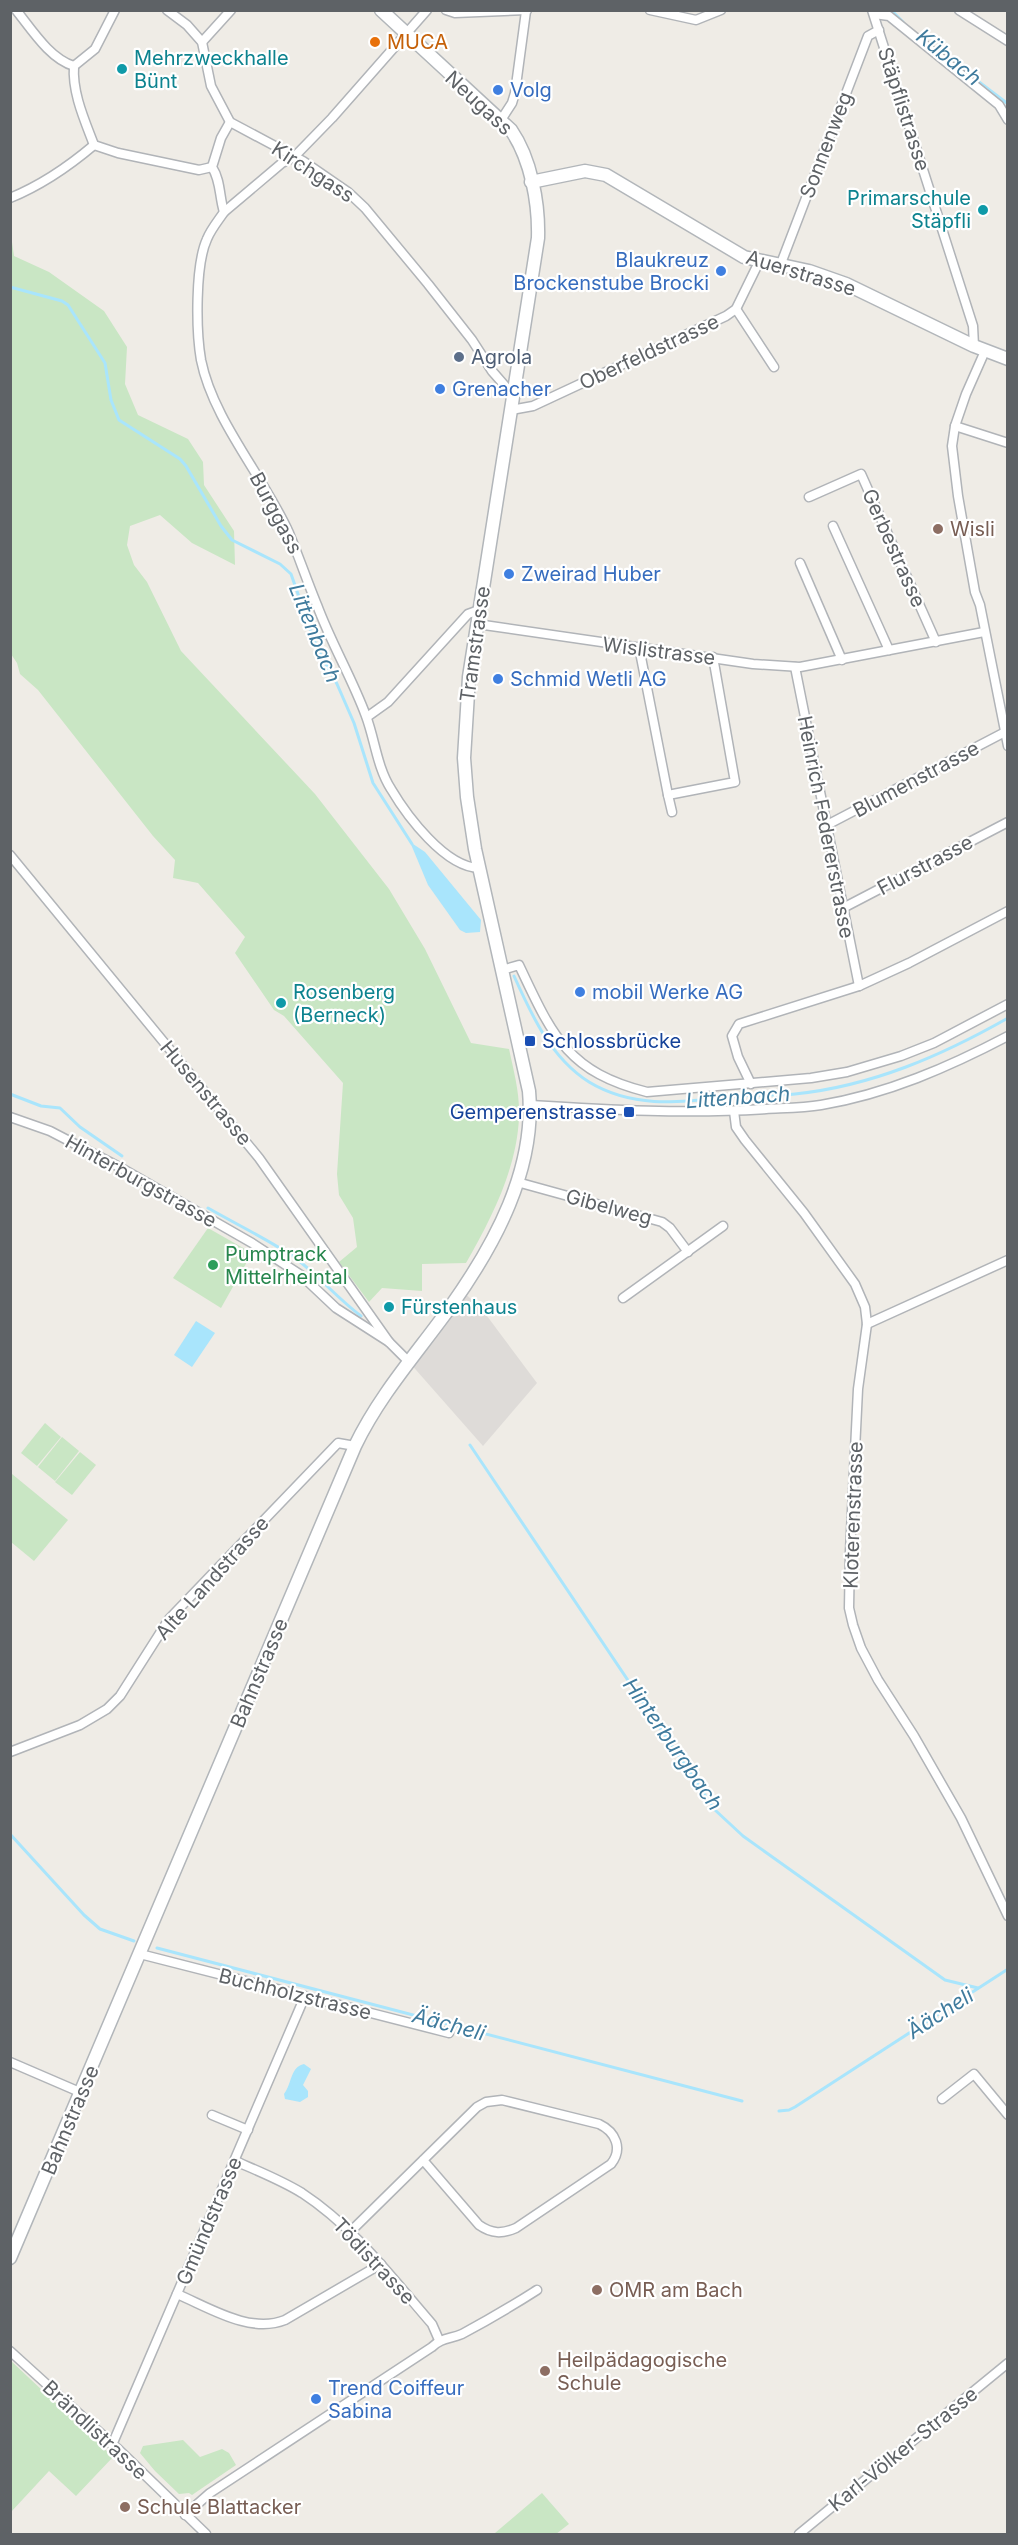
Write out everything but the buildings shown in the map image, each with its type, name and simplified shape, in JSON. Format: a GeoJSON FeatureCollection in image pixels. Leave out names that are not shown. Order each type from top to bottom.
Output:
{"type":"FeatureCollection","features":[{"type":"Feature","properties":{"kind":"main road","name":"Neugass"},"geometry":{"type":"LineString","coordinates":[[381,10],[501,120],[519,141],[531,182]]}},
{"type":"Feature","properties":{"kind":"main road","name":"Auerstrasse"},"geometry":{"type":"LineString","coordinates":[[531,182],[585,171],[606,175],[735,252],[759,262],[809,271],[846,284],[979,348],[1008,358]]}},
{"type":"Feature","properties":{"kind":"main road","name":"Tramstrasse"},"geometry":{"type":"LineString","coordinates":[[531,182],[538,238],[477,624],[466,702],[464,758],[468,809],[479,868],[531,1105]]}},
{"type":"Feature","properties":{"kind":"main road","name":"Bahnstrasse"},"geometry":{"type":"LineString","coordinates":[[11,2256],[355,1446],[376,1406],[452,1305],[499,1226],[525,1157],[530,1131],[531,1105]]}},
{"type":"Feature","properties":{"kind":"street"},"geometry":{"type":"LineString","coordinates":[[16,10],[49,50],[64,63],[75,66]]}},
{"type":"Feature","properties":{"kind":"street"},"geometry":{"type":"LineString","coordinates":[[94,145],[80,106],[74,75],[75,66],[95,49],[115,10]]}},
{"type":"Feature","properties":{"kind":"street"},"geometry":{"type":"LineString","coordinates":[[166,10],[187,26],[202,42],[211,86],[230,122],[221,138],[212,167],[219,179],[219,198],[224,212]]}},
{"type":"Feature","properties":{"kind":"street"},"geometry":{"type":"LineString","coordinates":[[202,42],[231,10]]}},
{"type":"Feature","properties":{"kind":"street","name":"Burggass"},"geometry":{"type":"LineString","coordinates":[[427,10],[332,118],[294,157],[282,162],[224,212],[207,238],[202,251],[198,283],[198,338],[201,362],[226,420],[280,513],[317,605],[367,717],[384,775],[404,808],[444,853],[463,866],[479,868]]}},
{"type":"Feature","properties":{"kind":"street"},"geometry":{"type":"LineString","coordinates":[[446,10],[455,13],[527,11],[515,93],[512,103],[501,120]]}},
{"type":"Feature","properties":{"kind":"street"},"geometry":{"type":"LineString","coordinates":[[650,10],[696,20],[721,10]]}},
{"type":"Feature","properties":{"kind":"street"},"geometry":{"type":"LineString","coordinates":[[960,10],[1008,41]]}},
{"type":"Feature","properties":{"kind":"street"},"geometry":{"type":"LineString","coordinates":[[873,12],[889,16],[999,105],[1008,120]]}},
{"type":"Feature","properties":{"kind":"street","name":"Stäpflistrasse"},"geometry":{"type":"LineString","coordinates":[[873,12],[979,348]]}},
{"type":"Feature","properties":{"kind":"street","name":"Sonnenweg"},"geometry":{"type":"LineString","coordinates":[[780,266],[868,36],[879,30]]}},
{"type":"Feature","properties":{"kind":"street","name":"Kirchgass"},"geometry":{"type":"LineString","coordinates":[[230,122],[294,157],[348,192],[365,208],[428,284],[472,340],[492,371],[514,396]]}},
{"type":"Feature","properties":{"kind":"street"},"geometry":{"type":"LineString","coordinates":[[94,145],[118,153],[199,170],[212,167]]}},
{"type":"Feature","properties":{"kind":"street"},"geometry":{"type":"LineString","coordinates":[[10,198],[32,189],[69,166],[94,145]]}},
{"type":"Feature","properties":{"kind":"street","name":"Oberfeldstrasse"},"geometry":{"type":"LineString","coordinates":[[511,410],[532,406],[705,327],[736,309],[759,262]]}},
{"type":"Feature","properties":{"kind":"street"},"geometry":{"type":"LineString","coordinates":[[736,309],[774,367]]}},
{"type":"Feature","properties":{"kind":"street"},"geometry":{"type":"LineString","coordinates":[[979,348],[955,426],[953,465],[1008,746]]}},
{"type":"Feature","properties":{"kind":"street"},"geometry":{"type":"LineString","coordinates":[[955,426],[1008,443]]}},
{"type":"Feature","properties":{"kind":"street","name":"Gerbestrasse"},"geometry":{"type":"LineString","coordinates":[[809,496],[861,474],[936,642]]}},
{"type":"Feature","properties":{"kind":"street"},"geometry":{"type":"LineString","coordinates":[[833,526],[889,650]]}},
{"type":"Feature","properties":{"kind":"street"},"geometry":{"type":"LineString","coordinates":[[800,563],[842,660]]}},
{"type":"Feature","properties":{"kind":"street"},"geometry":{"type":"LineString","coordinates":[[367,717],[388,702],[468,614],[479,610]]}},
{"type":"Feature","properties":{"kind":"street","name":"Wislistrasse"},"geometry":{"type":"LineString","coordinates":[[477,624],[753,664],[795,667],[984,632]]}},
{"type":"Feature","properties":{"kind":"street"},"geometry":{"type":"LineString","coordinates":[[639,647],[672,812]]}},
{"type":"Feature","properties":{"kind":"street"},"geometry":{"type":"LineString","coordinates":[[668,795],[736,785],[712,657]]}},
{"type":"Feature","properties":{"kind":"street","name":"Heinrich Federerstrasse"},"geometry":{"type":"LineString","coordinates":[[795,667],[859,986]]}},
{"type":"Feature","properties":{"kind":"street","name":"Blumenstrasse"},"geometry":{"type":"LineString","coordinates":[[827,825],[1005,732]]}},
{"type":"Feature","properties":{"kind":"street","name":"Flurstrasse"},"geometry":{"type":"LineString","coordinates":[[843,908],[1008,822]]}},
{"type":"Feature","properties":{"kind":"street","name":"Husenstrasse"},"geometry":{"type":"LineString","coordinates":[[10,855],[259,1158],[389,1342]]}},
{"type":"Feature","properties":{"kind":"street"},"geometry":{"type":"LineString","coordinates":[[751,1084],[733,1044],[732,1036],[739,1024],[859,986],[909,963],[1008,911]]}},
{"type":"Feature","properties":{"kind":"street"},"geometry":{"type":"LineString","coordinates":[[502,970],[519,965],[547,1021],[564,1047],[594,1072],[621,1086],[647,1092],[829,1076],[879,1064],[934,1043],[1008,1004]]}},
{"type":"Feature","properties":{"kind":"street"},"geometry":{"type":"LineString","coordinates":[[531,1105],[647,1113],[734,1114],[820,1105],[860,1096],[932,1073],[1008,1036]]}},
{"type":"Feature","properties":{"kind":"street","name":"Kloterenstrasse"},"geometry":{"type":"LineString","coordinates":[[734,1114],[736,1126],[745,1140],[785,1188],[855,1284],[864,1307],[867,1324],[858,1389],[850,1552],[849,1608],[853,1625],[861,1648],[878,1680],[914,1736],[961,1818],[1008,1916]]}},
{"type":"Feature","properties":{"kind":"street","name":"Hinterburgstrasse"},"geometry":{"type":"LineString","coordinates":[[10,1117],[50,1131],[112,1163],[252,1242],[301,1275],[336,1308],[389,1342],[409,1362]]}},
{"type":"Feature","properties":{"kind":"street","name":"Gibelweg"},"geometry":{"type":"LineString","coordinates":[[517,1182],[662,1222],[670,1228],[688,1252]]}},
{"type":"Feature","properties":{"kind":"street"},"geometry":{"type":"LineString","coordinates":[[623,1298],[723,1226]]}},
{"type":"Feature","properties":{"kind":"street"},"geometry":{"type":"LineString","coordinates":[[867,1324],[1008,1260]]}},
{"type":"Feature","properties":{"kind":"street","name":"Alte Landstrasse"},"geometry":{"type":"LineString","coordinates":[[10,1752],[80,1725],[107,1709],[120,1696],[170,1619],[338,1443],[355,1446]]}},
{"type":"Feature","properties":{"kind":"street","name":"Buchholzstrasse"},"geometry":{"type":"LineString","coordinates":[[140,1954],[449,2033]]}},
{"type":"Feature","properties":{"kind":"street","name":"Gmündstrasse"},"geometry":{"type":"LineString","coordinates":[[112,2445],[305,1996]]}},
{"type":"Feature","properties":{"kind":"street"},"geometry":{"type":"LineString","coordinates":[[10,2062],[82,2093]]}},
{"type":"Feature","properties":{"kind":"street"},"geometry":{"type":"LineString","coordinates":[[942,2099],[975,2074],[1008,2115]]}},
{"type":"Feature","properties":{"kind":"street"},"geometry":{"type":"LineString","coordinates":[[350,2232],[423,2160],[477,2107],[493,2100],[502,2100],[599,2124],[611,2132],[618,2146],[615,2159],[611,2164],[516,2228],[503,2233],[490,2232],[479,2225],[423,2160]]}},
{"type":"Feature","properties":{"kind":"street"},"geometry":{"type":"LineString","coordinates":[[212,2115],[248,2130]]}},
{"type":"Feature","properties":{"kind":"street","name":"Tödistrasse"},"geometry":{"type":"LineString","coordinates":[[235,2161],[302,2193],[350,2232],[381,2264],[432,2324],[439,2340]]}},
{"type":"Feature","properties":{"kind":"street"},"geometry":{"type":"LineString","coordinates":[[177,2294],[252,2324],[268,2325],[285,2320],[381,2264]]}},
{"type":"Feature","properties":{"kind":"street"},"geometry":{"type":"LineString","coordinates":[[185,2515],[210,2493],[313,2427],[439,2340],[455,2337],[495,2317],[537,2290]]}},
{"type":"Feature","properties":{"kind":"street","name":"Brändlistrasse"},"geometry":{"type":"LineString","coordinates":[[10,2350],[206,2535]]}},
{"type":"Feature","properties":{"kind":"street","name":"Karl-Völker-Strasse"},"geometry":{"type":"LineString","coordinates":[[799,2535],[1008,2363]]}},
{"type":"Feature","properties":{"kind":"shaded area"},"geometry":{"type":"Polygon","coordinates":[[[461,1290],[481,1308],[537,1383],[483,1446],[409,1362],[461,1290]]]}},
{"type":"Feature","properties":{"kind":"green space"},"geometry":{"type":"Polygon","coordinates":[[[11,235],[14,256],[49,272],[104,311],[127,347],[125,384],[138,415],[188,439],[203,462],[204,485],[234,531],[235,565],[192,543],[160,515],[130,526],[127,545],[134,565],[147,582],[181,651],[315,794],[389,889],[425,949],[471,1043],[509,1049],[518,1091],[519,1117],[508,1174],[485,1229],[466,1263],[422,1264],[422,1291],[382,1288],[369,1302],[339,1262],[357,1247],[353,1218],[339,1195],[337,1174],[343,1083],[284,1016],[274,1010],[235,953],[245,937],[198,883],[173,878],[175,860],[153,836],[38,690],[20,674],[11,654],[11,235]]]}},
{"type":"Feature","properties":{"kind":"green space","name":"Pumptrack Mittelrheintal"},"geometry":{"type":"Polygon","coordinates":[[[208,1228],[252,1253],[221,1308],[173,1278],[208,1228]]]}},
{"type":"Feature","properties":{"kind":"green space"},"geometry":{"type":"Polygon","coordinates":[[[45,1423],[61,1437],[37,1466],[21,1453],[45,1423]]]}},
{"type":"Feature","properties":{"kind":"green space"},"geometry":{"type":"Polygon","coordinates":[[[62,1437],[79,1451],[55,1481],[38,1467],[62,1437]]]}},
{"type":"Feature","properties":{"kind":"green space"},"geometry":{"type":"Polygon","coordinates":[[[80,1452],[96,1465],[72,1495],[55,1482],[80,1452]]]}},
{"type":"Feature","properties":{"kind":"green space"},"geometry":{"type":"Polygon","coordinates":[[[12,1474],[68,1520],[34,1561],[11,1542],[12,1474]]]}},
{"type":"Feature","properties":{"kind":"green space"},"geometry":{"type":"Polygon","coordinates":[[[10,2360],[113,2457],[76,2496],[49,2471],[11,2512],[10,2360]]]}},
{"type":"Feature","properties":{"kind":"green space"},"geometry":{"type":"Polygon","coordinates":[[[183,2440],[200,2457],[222,2449],[229,2453],[236,2465],[192,2495],[179,2494],[140,2453],[143,2446],[183,2440]]]}},
{"type":"Feature","properties":{"kind":"green space"},"geometry":{"type":"Polygon","coordinates":[[[542,2493],[569,2524],[556,2534],[495,2533],[542,2493]]]}},
{"type":"Feature","properties":{"kind":"water"},"geometry":{"type":"Polygon","coordinates":[[[410,842],[425,852],[481,920],[480,932],[466,933],[460,930],[428,885],[410,842]]]}},
{"type":"Feature","properties":{"kind":"water"},"geometry":{"type":"Polygon","coordinates":[[[196,1321],[215,1333],[192,1367],[174,1355],[196,1321]]]}},
{"type":"Feature","properties":{"kind":"water"},"geometry":{"type":"Polygon","coordinates":[[[304,2064],[311,2069],[303,2085],[308,2091],[308,2097],[300,2102],[285,2099],[284,2094],[294,2072],[304,2064]]]}},
{"type":"Feature","properties":{"kind":"waterway","name":"Kübach"},"geometry":{"type":"LineString","coordinates":[[891,10],[903,22]]}},
{"type":"Feature","properties":{"kind":"waterway","name":"Kübach"},"geometry":{"type":"LineString","coordinates":[[933,47],[1008,104]]}},
{"type":"Feature","properties":{"kind":"waterway","name":"Littenbach"},"geometry":{"type":"LineString","coordinates":[[10,287],[62,301],[68,305],[105,363],[111,400],[119,420],[180,459],[232,540],[280,564],[291,574],[317,648],[337,684],[354,723],[373,783],[412,844]]}},
{"type":"Feature","properties":{"kind":"waterway","name":"Littenbach"},"geometry":{"type":"LineString","coordinates":[[514,976],[544,1035],[564,1061],[576,1072],[607,1091],[626,1097],[663,1102],[747,1095],[788,1095],[851,1084],[931,1057],[1008,1018]]}},
{"type":"Feature","properties":{"kind":"waterway","name":"Hinterburgbach"},"geometry":{"type":"LineString","coordinates":[[10,1094],[41,1106],[60,1108],[80,1127],[122,1156]]}},
{"type":"Feature","properties":{"kind":"waterway","name":"Hinterburgbach"},"geometry":{"type":"LineString","coordinates":[[208,1208],[294,1257],[361,1316]]}},
{"type":"Feature","properties":{"kind":"waterway","name":"Hinterburgbach"},"geometry":{"type":"LineString","coordinates":[[470,1445],[715,1810],[743,1836],[945,1980],[978,1988]]}},
{"type":"Feature","properties":{"kind":"waterway","name":"Äächeli"},"geometry":{"type":"LineString","coordinates":[[10,1834],[84,1915],[100,1929],[134,1941]]}},
{"type":"Feature","properties":{"kind":"waterway","name":"Äächeli"},"geometry":{"type":"LineString","coordinates":[[157,1948],[742,2101]]}},
{"type":"Feature","properties":{"kind":"waterway","name":"Äächeli"},"geometry":{"type":"LineString","coordinates":[[779,2111],[795,2107],[1008,1969]]}},
{"type":"Feature","properties":{"kind":"place","name":"MUCA"},"geometry":{"type":"Point","coordinates":[375,42]}},
{"type":"Feature","properties":{"kind":"place","name":"Mehrzweckhalle Bünt"},"geometry":{"type":"Point","coordinates":[122,69]}},
{"type":"Feature","properties":{"kind":"place","name":"Volg"},"geometry":{"type":"Point","coordinates":[498,90]}},
{"type":"Feature","properties":{"kind":"place","name":"Primarschule Stäpfli"},"geometry":{"type":"Point","coordinates":[983,210]}},
{"type":"Feature","properties":{"kind":"place","name":"Blaukreuz Brockenstube Brocki"},"geometry":{"type":"Point","coordinates":[721,271]}},
{"type":"Feature","properties":{"kind":"place","name":"Agrola"},"geometry":{"type":"Point","coordinates":[459,357]}},
{"type":"Feature","properties":{"kind":"place","name":"Grenacher"},"geometry":{"type":"Point","coordinates":[440,389]}},
{"type":"Feature","properties":{"kind":"place","name":"Wisli"},"geometry":{"type":"Point","coordinates":[938,529]}},
{"type":"Feature","properties":{"kind":"place","name":"Zweirad Huber"},"geometry":{"type":"Point","coordinates":[509,574]}},
{"type":"Feature","properties":{"kind":"place","name":"Schmid Wetli AG"},"geometry":{"type":"Point","coordinates":[498,679]}},
{"type":"Feature","properties":{"kind":"place","name":"mobil Werke AG"},"geometry":{"type":"Point","coordinates":[580,992]}},
{"type":"Feature","properties":{"kind":"place","name":"Rosenberg (Berneck)"},"geometry":{"type":"Point","coordinates":[281,1003]}},
{"type":"Feature","properties":{"kind":"place","name":"Schlossbrücke"},"geometry":{"type":"Point","coordinates":[530,1041]}},
{"type":"Feature","properties":{"kind":"place","name":"Gemperenstrasse"},"geometry":{"type":"Point","coordinates":[629,1112]}},
{"type":"Feature","properties":{"kind":"place","name":"Pumptrack Mittelrheintal"},"geometry":{"type":"Point","coordinates":[213,1265]}},
{"type":"Feature","properties":{"kind":"place","name":"Fürstenhaus"},"geometry":{"type":"Point","coordinates":[389,1307]}},
{"type":"Feature","properties":{"kind":"place","name":"OMR am Bach"},"geometry":{"type":"Point","coordinates":[597,2290]}},
{"type":"Feature","properties":{"kind":"place","name":"Heilpädagogische Schule"},"geometry":{"type":"Point","coordinates":[545,2371]}},
{"type":"Feature","properties":{"kind":"place","name":"Trend Coiffeur Sabina"},"geometry":{"type":"Point","coordinates":[316,2399]}},
{"type":"Feature","properties":{"kind":"place","name":"Schule Blattacker"},"geometry":{"type":"Point","coordinates":[125,2507]}}]}
